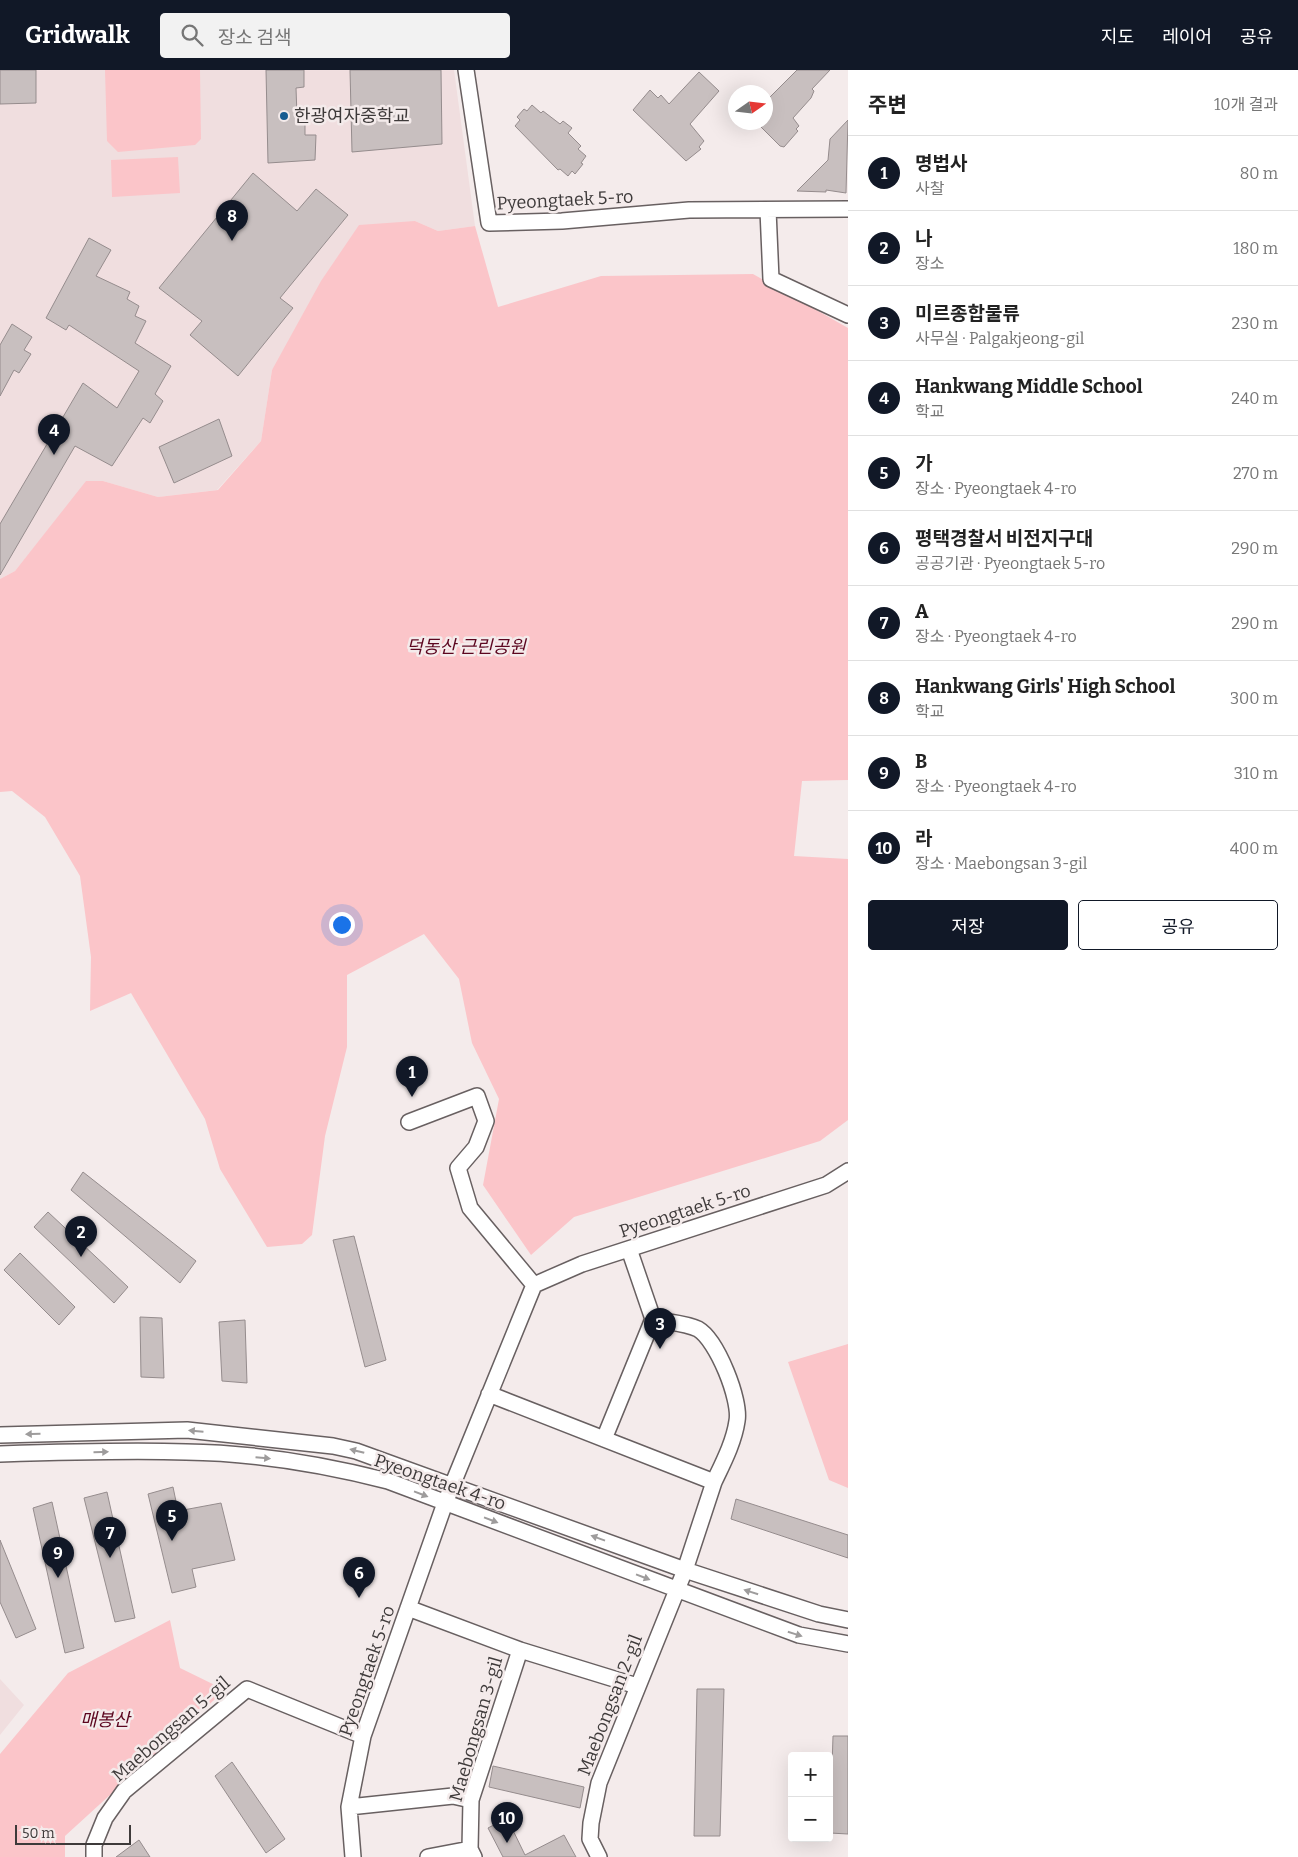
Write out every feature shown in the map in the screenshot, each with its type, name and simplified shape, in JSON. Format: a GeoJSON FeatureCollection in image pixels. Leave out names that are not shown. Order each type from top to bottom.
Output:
{"type":"FeatureCollection","features":[{"type":"Feature","properties":{"kind":"street","name":"Pyeongtaek 5-ro"},"geometry":{"type":"LineString","coordinates":[[466,70],[489,223],[562,221],[689,210],[848,209]]}},
{"type":"Feature","properties":{"kind":"street"},"geometry":{"type":"LineString","coordinates":[[768,210],[771,280],[848,315]]}},
{"type":"Feature","properties":{"kind":"street"},"geometry":{"type":"LineString","coordinates":[[410,1122],[477,1096],[486,1121],[476,1147],[458,1168],[470,1208],[534,1285],[452,1485]]}},
{"type":"Feature","properties":{"kind":"street","name":"Pyeongtaek 5-ro"},"geometry":{"type":"LineString","coordinates":[[534,1285],[582,1264],[826,1184],[848,1171]]}},
{"type":"Feature","properties":{"kind":"street"},"geometry":{"type":"LineString","coordinates":[[604,1439],[653,1319],[629,1249]]}},
{"type":"Feature","properties":{"kind":"street","name":"Maebongsan 2-gil"},"geometry":{"type":"LineString","coordinates":[[599,1857],[590,1839],[597,1791],[637,1686],[685,1570],[714,1482],[727,1453],[738,1420],[726,1371],[710,1339],[697,1329],[653,1319]]}},
{"type":"Feature","properties":{"kind":"street"},"geometry":{"type":"LineString","coordinates":[[488,1394],[714,1482]]}},
{"type":"Feature","properties":{"kind":"street","name":"Pyeongtaek 4-ro"},"geometry":{"type":"LineString","coordinates":[[0,1435],[187,1430],[356,1451],[685,1570],[810,1611],[848,1620]]}},
{"type":"Feature","properties":{"kind":"street","name":"Pyeongtaek 4-ro"},"geometry":{"type":"LineString","coordinates":[[0,1454],[188,1452],[284,1460],[334,1468],[388,1481],[800,1635],[848,1644]]}},
{"type":"Feature","properties":{"kind":"street","name":"Pyeongtaek 5-ro"},"geometry":{"type":"LineString","coordinates":[[353,1857],[349,1807],[363,1736],[452,1485]]}},
{"type":"Feature","properties":{"kind":"street","name":"Maebongsan 3-gil"},"geometry":{"type":"LineString","coordinates":[[408,1608],[520,1650],[637,1686]]}},
{"type":"Feature","properties":{"kind":"street","name":"Maebongsan 3-gil"},"geometry":{"type":"LineString","coordinates":[[428,1857],[472,1853],[471,1800],[520,1650]]}},
{"type":"Feature","properties":{"kind":"street","name":"Maebongsan 5-gil"},"geometry":{"type":"LineString","coordinates":[[94,1857],[94,1846],[106,1818],[124,1791],[247,1689],[363,1736]]}},
{"type":"Feature","properties":{"kind":"street"},"geometry":{"type":"LineString","coordinates":[[349,1807],[453,1796],[471,1800]]}},
{"type":"Feature","properties":{"kind":"shaded area"},"geometry":{"type":"Polygon","coordinates":[[[0,70],[454,70],[475,226],[438,231],[415,221],[272,370],[261,441],[217,490],[158,497],[103,481],[87,482],[15,571],[0,579],[0,70]]]}},
{"type":"Feature","properties":{"kind":"shaded area"},"geometry":{"type":"Polygon","coordinates":[[[0,1679],[24,1705],[0,1735],[0,1679]]]}},
{"type":"Feature","properties":{"kind":"green space"},"geometry":{"type":"Polygon","coordinates":[[[105,70],[200,70],[201,139],[195,145],[118,152],[107,141],[105,70]]]}},
{"type":"Feature","properties":{"kind":"green space"},"geometry":{"type":"Polygon","coordinates":[[[178,157],[180,193],[112,197],[111,160],[178,157]]]}},
{"type":"Feature","properties":{"kind":"green space","name":"덕동산 근린공원"},"geometry":{"type":"Polygon","coordinates":[[[415,221],[438,231],[475,226],[498,307],[601,276],[753,274],[848,328],[848,780],[802,781],[794,856],[848,859],[848,1120],[820,1141],[574,1217],[531,1255],[483,1185],[499,1099],[472,1043],[459,979],[424,934],[347,975],[347,1047],[325,1136],[312,1235],[302,1244],[267,1247],[220,1169],[205,1119],[131,993],[90,1011],[91,957],[80,876],[45,817],[12,791],[0,792],[0,579],[15,571],[86,481],[103,481],[158,497],[218,490],[261,441],[272,370],[321,281],[359,225],[415,221]]]}},
{"type":"Feature","properties":{"kind":"green space"},"geometry":{"type":"Polygon","coordinates":[[[848,1344],[848,1488],[829,1480],[788,1362],[848,1344]]]}},
{"type":"Feature","properties":{"kind":"green space","name":"매봉산"},"geometry":{"type":"Polygon","coordinates":[[[170,1620],[180,1668],[225,1690],[65,1836],[65,1857],[0,1857],[0,1754],[68,1673],[170,1620]]]}},
{"type":"Feature","properties":{"kind":"building"},"geometry":{"type":"Polygon","coordinates":[[[0,70],[36,70],[36,103],[0,104],[0,70]]]}},
{"type":"Feature","properties":{"kind":"building","name":"한광여자중학교"},"geometry":{"type":"Polygon","coordinates":[[[266,70],[304,70],[304,87],[296,88],[297,116],[305,117],[305,135],[316,135],[315,160],[268,163],[266,70]]]}},
{"type":"Feature","properties":{"kind":"building"},"geometry":{"type":"Polygon","coordinates":[[[350,70],[441,70],[442,144],[352,152],[350,70]]]}},
{"type":"Feature","properties":{"kind":"building"},"geometry":{"type":"Polygon","coordinates":[[[797,70],[830,70],[812,89],[814,91],[811,98],[793,118],[799,126],[796,129],[798,131],[784,147],[780,146],[764,130],[773,130],[773,94],[797,70]]]}},
{"type":"Feature","properties":{"kind":"building"},"geometry":{"type":"Polygon","coordinates":[[[699,72],[719,91],[690,124],[704,141],[699,147],[701,149],[686,161],[633,110],[650,90],[658,98],[661,95],[669,104],[699,72]]]}},
{"type":"Feature","properties":{"kind":"building"},"geometry":{"type":"Polygon","coordinates":[[[532,105],[541,113],[543,111],[560,124],[563,121],[572,128],[568,133],[581,146],[578,149],[586,156],[581,163],[583,164],[575,174],[572,171],[568,176],[560,169],[558,170],[515,126],[520,120],[517,117],[524,109],[527,111],[532,105]]]}},
{"type":"Feature","properties":{"kind":"building"},"geometry":{"type":"Polygon","coordinates":[[[848,120],[846,193],[826,190],[826,192],[797,191],[828,160],[830,139],[848,120]]]}},
{"type":"Feature","properties":{"kind":"building"},"geometry":{"type":"Polygon","coordinates":[[[253,173],[297,211],[316,189],[348,215],[280,298],[293,308],[238,376],[190,335],[202,321],[159,288],[253,173]]]}},
{"type":"Feature","properties":{"kind":"building"},"geometry":{"type":"Polygon","coordinates":[[[89,238],[111,250],[96,276],[130,292],[127,299],[139,306],[135,316],[146,321],[135,343],[171,366],[155,394],[163,401],[150,423],[143,418],[112,466],[75,446],[0,575],[0,524],[83,383],[117,408],[139,371],[69,325],[66,330],[46,318],[89,238]]]}},
{"type":"Feature","properties":{"kind":"building"},"geometry":{"type":"Polygon","coordinates":[[[12,324],[32,337],[24,350],[31,354],[19,373],[14,370],[0,396],[0,345],[12,324]]]}},
{"type":"Feature","properties":{"kind":"building"},"geometry":{"type":"Polygon","coordinates":[[[219,419],[232,456],[174,483],[159,447],[219,419]]]}},
{"type":"Feature","properties":{"kind":"building"},"geometry":{"type":"Polygon","coordinates":[[[83,1172],[196,1261],[180,1283],[71,1190],[83,1172]]]}},
{"type":"Feature","properties":{"kind":"building"},"geometry":{"type":"Polygon","coordinates":[[[48,1212],[128,1287],[114,1303],[34,1227],[48,1212]]]}},
{"type":"Feature","properties":{"kind":"building"},"geometry":{"type":"Polygon","coordinates":[[[354,1236],[386,1360],[365,1367],[333,1240],[354,1236]]]}},
{"type":"Feature","properties":{"kind":"building"},"geometry":{"type":"Polygon","coordinates":[[[20,1253],[75,1307],[59,1325],[4,1270],[20,1253]]]}},
{"type":"Feature","properties":{"kind":"building"},"geometry":{"type":"Polygon","coordinates":[[[140,1317],[162,1318],[164,1378],[141,1377],[140,1317]]]}},
{"type":"Feature","properties":{"kind":"building"},"geometry":{"type":"Polygon","coordinates":[[[245,1320],[247,1383],[222,1381],[219,1322],[245,1320]]]}},
{"type":"Feature","properties":{"kind":"building"},"geometry":{"type":"Polygon","coordinates":[[[173,1487],[178,1511],[221,1503],[235,1560],[192,1569],[196,1587],[172,1593],[148,1494],[173,1487]]]}},
{"type":"Feature","properties":{"kind":"building"},"geometry":{"type":"Polygon","coordinates":[[[107,1492],[135,1618],[115,1622],[84,1498],[107,1492]]]}},
{"type":"Feature","properties":{"kind":"building"},"geometry":{"type":"Polygon","coordinates":[[[736,1499],[848,1535],[848,1558],[731,1519],[736,1499]]]}},
{"type":"Feature","properties":{"kind":"building"},"geometry":{"type":"Polygon","coordinates":[[[52,1502],[84,1648],[65,1653],[33,1508],[52,1502]]]}},
{"type":"Feature","properties":{"kind":"building"},"geometry":{"type":"Polygon","coordinates":[[[0,1540],[36,1629],[16,1638],[0,1602],[0,1540]]]}},
{"type":"Feature","properties":{"kind":"building"},"geometry":{"type":"Polygon","coordinates":[[[697,1689],[724,1689],[720,1836],[694,1836],[697,1689]]]}},
{"type":"Feature","properties":{"kind":"building"},"geometry":{"type":"Polygon","coordinates":[[[833,1736],[848,1736],[848,1834],[833,1833],[833,1736]]]}},
{"type":"Feature","properties":{"kind":"building"},"geometry":{"type":"Polygon","coordinates":[[[232,1762],[285,1839],[266,1853],[215,1776],[232,1762]]]}},
{"type":"Feature","properties":{"kind":"building"},"geometry":{"type":"Polygon","coordinates":[[[493,1766],[584,1787],[580,1808],[489,1787],[493,1766]]]}},
{"type":"Feature","properties":{"kind":"building"},"geometry":{"type":"Polygon","coordinates":[[[507,1818],[525,1855],[564,1835],[576,1857],[503,1857],[488,1828],[507,1818]]]}},
{"type":"Feature","properties":{"kind":"building"},"geometry":{"type":"Polygon","coordinates":[[[139,1840],[150,1857],[116,1857],[139,1840]]]}},
{"type":"Feature","properties":{"kind":"place","name":"한광여자중학교"},"geometry":{"type":"Point","coordinates":[284,116]}},
{"type":"Feature","properties":{"kind":"place","name":"Hankwang Girls' High School"},"geometry":{"type":"Point","coordinates":[232,241]}},
{"type":"Feature","properties":{"kind":"place","name":"Hankwang Middle School"},"geometry":{"type":"Point","coordinates":[54,455]}},
{"type":"Feature","properties":{"kind":"place","name":"명법사"},"geometry":{"type":"Point","coordinates":[412,1097]}},
{"type":"Feature","properties":{"kind":"place","name":"나"},"geometry":{"type":"Point","coordinates":[81,1257]}},
{"type":"Feature","properties":{"kind":"place","name":"미르종합물류"},"geometry":{"type":"Point","coordinates":[660,1349]}},
{"type":"Feature","properties":{"kind":"place","name":"가"},"geometry":{"type":"Point","coordinates":[172,1541]}},
{"type":"Feature","properties":{"kind":"place","name":"A"},"geometry":{"type":"Point","coordinates":[110,1558]}},
{"type":"Feature","properties":{"kind":"place","name":"B"},"geometry":{"type":"Point","coordinates":[58,1578]}},
{"type":"Feature","properties":{"kind":"place","name":"평택경찰서 비전지구대"},"geometry":{"type":"Point","coordinates":[359,1598]}},
{"type":"Feature","properties":{"kind":"place","name":"라"},"geometry":{"type":"Point","coordinates":[507,1843]}}]}
